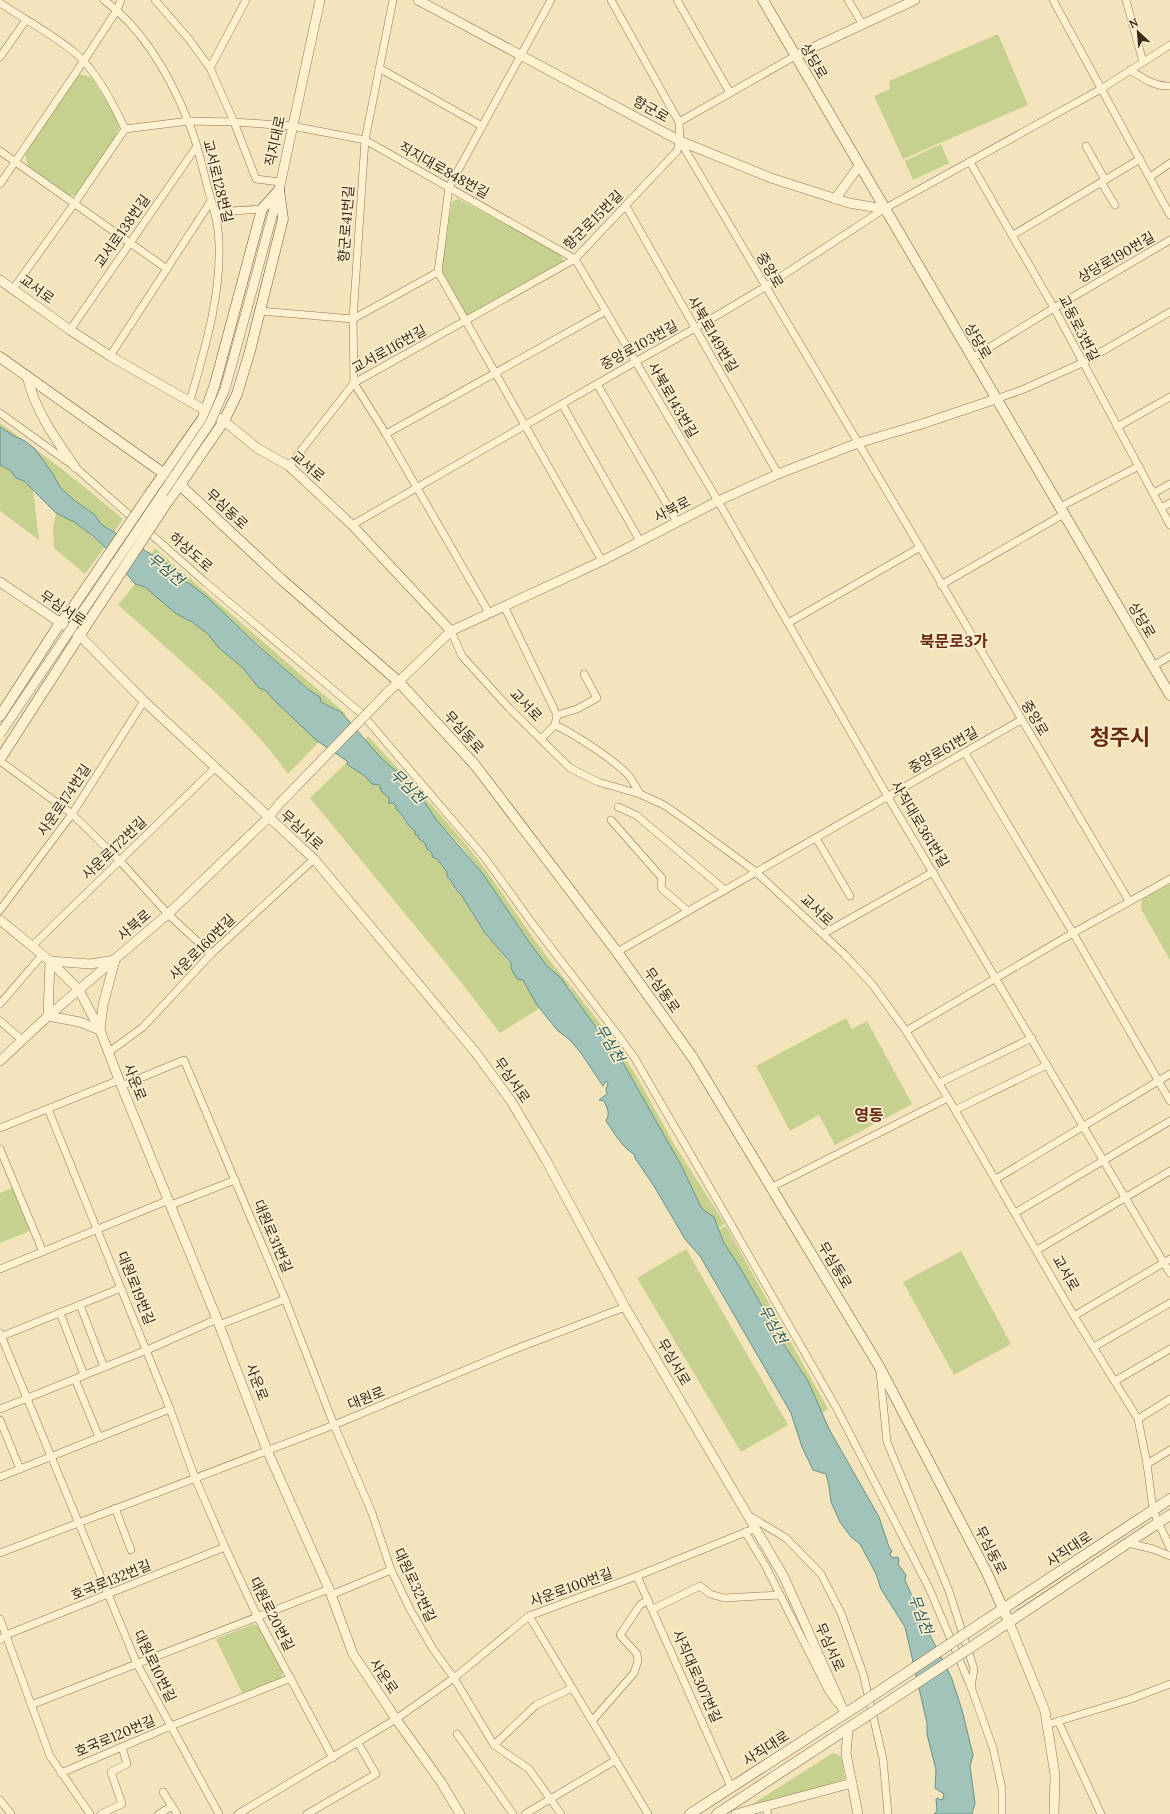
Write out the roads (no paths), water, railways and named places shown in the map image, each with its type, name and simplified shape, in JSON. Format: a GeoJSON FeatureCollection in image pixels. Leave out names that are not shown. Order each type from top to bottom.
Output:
{"type":"FeatureCollection","features":[{"type":"Feature","properties":{"kind":"main road","name":"상당로"},"geometry":{"type":"LineString","coordinates":[[763,0],[884,209],[1170,695]]}},
{"type":"Feature","properties":{"kind":"main road"},"geometry":{"type":"LineString","coordinates":[[0,716],[60,624],[203,418],[215,384],[262,209],[279,186]]}},
{"type":"Feature","properties":{"kind":"main road"},"geometry":{"type":"LineString","coordinates":[[0,760],[82,631],[168,501],[224,421],[237,394],[260,311],[283,218],[279,186]]}},
{"type":"Feature","properties":{"kind":"main road","name":"무심동로"},"geometry":{"type":"LineString","coordinates":[[0,357],[180,485],[281,579],[399,682],[475,765],[617,952],[693,1058],[879,1366],[986,1571],[1009,1622]]}},
{"type":"Feature","properties":{"kind":"main road","name":"사직대로"},"geometry":{"type":"LineString","coordinates":[[690,1814],[845,1714],[1170,1499]]}},
{"type":"Feature","properties":{"kind":"main road","name":"사직대로"},"geometry":{"type":"LineString","coordinates":[[717,1814],[848,1729],[1170,1515]]}},
{"type":"Feature","properties":{"kind":"street","name":"교서로128번길"},"geometry":{"type":"LineString","coordinates":[[104,0],[117,10],[140,35],[156,59],[188,121],[197,146],[215,212],[219,244],[214,306],[204,353],[190,401]]}},
{"type":"Feature","properties":{"kind":"street"},"geometry":{"type":"LineString","coordinates":[[0,184],[83,62],[117,10],[121,0]]}},
{"type":"Feature","properties":{"kind":"street"},"geometry":{"type":"LineString","coordinates":[[155,0],[188,38],[210,68],[234,122],[256,179],[279,186]]}},
{"type":"Feature","properties":{"kind":"street"},"geometry":{"type":"LineString","coordinates":[[210,68],[246,0]]}},
{"type":"Feature","properties":{"kind":"street","name":"직지대로"},"geometry":{"type":"LineString","coordinates":[[0,734],[210,423],[225,389],[279,186],[320,0]]}},
{"type":"Feature","properties":{"kind":"street","name":"향군로41번길"},"geometry":{"type":"LineString","coordinates":[[354,383],[353,319],[365,140],[392,0]]}},
{"type":"Feature","properties":{"kind":"street","name":"향군로"},"geometry":{"type":"LineString","coordinates":[[418,0],[521,54],[680,141],[771,178],[849,203],[884,209]]}},
{"type":"Feature","properties":{"kind":"street"},"geometry":{"type":"LineString","coordinates":[[551,0],[449,187],[438,272],[602,561]]}},
{"type":"Feature","properties":{"kind":"street","name":"중앙로"},"geometry":{"type":"LineString","coordinates":[[610,0],[679,122],[680,141],[765,288],[1128,902]]}},
{"type":"Feature","properties":{"kind":"street"},"geometry":{"type":"LineString","coordinates":[[676,0],[730,92]]}},
{"type":"Feature","properties":{"kind":"street"},"geometry":{"type":"LineString","coordinates":[[848,0],[863,25]]}},
{"type":"Feature","properties":{"kind":"street"},"geometry":{"type":"LineString","coordinates":[[679,122],[795,56],[915,0]]}},
{"type":"Feature","properties":{"kind":"street"},"geometry":{"type":"LineString","coordinates":[[1053,0],[1150,177],[1168,206],[1170,215]]}},
{"type":"Feature","properties":{"kind":"street"},"geometry":{"type":"LineString","coordinates":[[1126,0],[1143,62]]}},
{"type":"Feature","properties":{"kind":"street"},"geometry":{"type":"LineString","coordinates":[[0,3],[75,53],[83,62],[118,113],[125,129],[74,204],[13,289]]}},
{"type":"Feature","properties":{"kind":"street"},"geometry":{"type":"LineString","coordinates":[[0,57],[26,20]]}},
{"type":"Feature","properties":{"kind":"street","name":"중앙로103번길"},"geometry":{"type":"LineString","coordinates":[[352,525],[765,288],[884,209],[1101,89],[1170,45]]}},
{"type":"Feature","properties":{"kind":"street"},"geometry":{"type":"LineString","coordinates":[[379,68],[482,126]]}},
{"type":"Feature","properties":{"kind":"street"},"geometry":{"type":"LineString","coordinates":[[1130,70],[1148,81],[1162,86],[1170,86]]}},
{"type":"Feature","properties":{"kind":"street","name":"직지대로848번길"},"geometry":{"type":"LineString","coordinates":[[125,129],[188,121],[234,122],[292,126],[365,140],[575,259]]}},
{"type":"Feature","properties":{"kind":"street","name":"향군로15번길"},"geometry":{"type":"LineString","coordinates":[[466,321],[575,259],[677,151],[680,141]]}},
{"type":"Feature","properties":{"kind":"street","name":"교서로138번길"},"geometry":{"type":"LineString","coordinates":[[70,330],[129,242],[197,146]]}},
{"type":"Feature","properties":{"kind":"street"},"geometry":{"type":"LineString","coordinates":[[1086,146],[1115,205]]}},
{"type":"Feature","properties":{"kind":"street"},"geometry":{"type":"LineString","coordinates":[[0,151],[167,269]]}},
{"type":"Feature","properties":{"kind":"street"},"geometry":{"type":"LineString","coordinates":[[1013,235],[1140,159]]}},
{"type":"Feature","properties":{"kind":"street","name":"교동로3번길"},"geometry":{"type":"LineString","coordinates":[[970,162],[1054,308],[1170,525]]}},
{"type":"Feature","properties":{"kind":"street"},"geometry":{"type":"LineString","coordinates":[[1150,177],[1170,163]]}},
{"type":"Feature","properties":{"kind":"street"},"geometry":{"type":"LineString","coordinates":[[835,199],[859,166]]}},
{"type":"Feature","properties":{"kind":"street"},"geometry":{"type":"LineString","coordinates":[[110,356],[212,201]]}},
{"type":"Feature","properties":{"kind":"street","name":"사북로149번길"},"geometry":{"type":"LineString","coordinates":[[626,206],[778,474]]}},
{"type":"Feature","properties":{"kind":"street"},"geometry":{"type":"LineString","coordinates":[[215,212],[262,209]]}},
{"type":"Feature","properties":{"kind":"street","name":"상당로190번길"},"geometry":{"type":"LineString","coordinates":[[972,358],[1170,240]]}},
{"type":"Feature","properties":{"kind":"street","name":"사북로143번길"},"geometry":{"type":"LineString","coordinates":[[575,259],[718,501]]}},
{"type":"Feature","properties":{"kind":"street"},"geometry":{"type":"LineString","coordinates":[[260,311],[353,319],[438,272]]}},
{"type":"Feature","properties":{"kind":"street","name":"교서로"},"geometry":{"type":"LineString","coordinates":[[0,280],[70,330],[110,356],[224,421],[257,448],[289,466],[352,525],[451,631],[462,656],[509,708],[570,768],[598,782],[640,794],[664,805],[756,872],[823,934],[872,984],[906,1031],[939,1083],[1074,1316],[1138,1419],[1147,1464],[1153,1510],[1170,1548]]}},
{"type":"Feature","properties":{"kind":"street"},"geometry":{"type":"LineString","coordinates":[[386,434],[606,311]]}},
{"type":"Feature","properties":{"kind":"street"},"geometry":{"type":"LineString","coordinates":[[996,399],[1024,389],[1082,362],[1170,312]]}},
{"type":"Feature","properties":{"kind":"street","name":"교서로116번길"},"geometry":{"type":"LineString","coordinates":[[289,466],[354,383],[466,321]]}},
{"type":"Feature","properties":{"kind":"street"},"geometry":{"type":"LineString","coordinates":[[27,376],[31,395],[53,437],[75,467]]}},
{"type":"Feature","properties":{"kind":"street"},"geometry":{"type":"LineString","coordinates":[[354,383],[386,434],[489,613]]}},
{"type":"Feature","properties":{"kind":"street"},"geometry":{"type":"LineString","coordinates":[[596,384],[677,522]]}},
{"type":"Feature","properties":{"kind":"street"},"geometry":{"type":"LineString","coordinates":[[1117,426],[1170,396]]}},
{"type":"Feature","properties":{"kind":"street","name":"사북로"},"geometry":{"type":"LineString","coordinates":[[0,1061],[48,1016],[168,914],[268,818],[387,693],[451,631],[602,561],[718,501],[778,474],[858,443],[922,424],[996,399]]}},
{"type":"Feature","properties":{"kind":"street"},"geometry":{"type":"LineString","coordinates":[[562,404],[640,542]]}},
{"type":"Feature","properties":{"kind":"street","name":"하상도로"},"geometry":{"type":"LineString","coordinates":[[0,413],[75,467],[204,582],[362,714],[485,858],[532,923],[634,1057],[836,1407],[928,1588],[971,1687],[993,1748],[1002,1789],[1002,1814]]}},
{"type":"Feature","properties":{"kind":"street"},"geometry":{"type":"LineString","coordinates":[[941,585],[1139,466]]}},
{"type":"Feature","properties":{"kind":"street"},"geometry":{"type":"LineString","coordinates":[[1154,493],[1170,484]]}},
{"type":"Feature","properties":{"kind":"street","name":"사직대로361번길"},"geometry":{"type":"LineString","coordinates":[[718,501],[888,797],[1032,1038],[1083,1127],[1167,1261],[1170,1273]]}},
{"type":"Feature","properties":{"kind":"street"},"geometry":{"type":"LineString","coordinates":[[1161,508],[1170,503]]}},
{"type":"Feature","properties":{"kind":"street"},"geometry":{"type":"LineString","coordinates":[[788,623],[919,548]]}},
{"type":"Feature","properties":{"kind":"street","name":"무심서로"},"geometry":{"type":"LineString","coordinates":[[0,582],[60,624],[82,631],[144,701],[268,818],[314,859],[476,1053],[511,1101],[546,1160],[625,1307],[784,1577],[845,1714]]}},
{"type":"Feature","properties":{"kind":"street","name":"교서로"},"geometry":{"type":"LineString","coordinates":[[504,606],[557,715],[555,725],[541,740]]}},
{"type":"Feature","properties":{"kind":"street"},"geometry":{"type":"LineString","coordinates":[[1153,666],[1170,656]]}},
{"type":"Feature","properties":{"kind":"street","name":"교서로"},"geometry":{"type":"LineString","coordinates":[[557,715],[577,709],[597,698],[584,674]]}},
{"type":"Feature","properties":{"kind":"street","name":"사운로174번길"},"geometry":{"type":"LineString","coordinates":[[0,910],[72,814],[144,701]]}},
{"type":"Feature","properties":{"kind":"street","name":"중앙로61번길"},"geometry":{"type":"LineString","coordinates":[[617,952],[1021,720]]}},
{"type":"Feature","properties":{"kind":"street","name":"교서로"},"geometry":{"type":"LineString","coordinates":[[555,725],[567,730],[616,766],[628,776],[640,794]]}},
{"type":"Feature","properties":{"kind":"street"},"geometry":{"type":"LineString","coordinates":[[965,753],[1073,933],[1170,1101]]}},
{"type":"Feature","properties":{"kind":"street"},"geometry":{"type":"LineString","coordinates":[[0,760],[72,814],[120,861],[168,914],[211,954]]}},
{"type":"Feature","properties":{"kind":"street","name":"사운로172번길"},"geometry":{"type":"LineString","coordinates":[[32,946],[215,768]]}},
{"type":"Feature","properties":{"kind":"street"},"geometry":{"type":"LineString","coordinates":[[618,807],[636,815],[725,890]]}},
{"type":"Feature","properties":{"kind":"street"},"geometry":{"type":"LineString","coordinates":[[611,820],[662,878],[661,888],[688,911]]}},
{"type":"Feature","properties":{"kind":"street"},"geometry":{"type":"LineString","coordinates":[[816,838],[850,896]]}},
{"type":"Feature","properties":{"kind":"street","name":"사운로160번길"},"geometry":{"type":"LineString","coordinates":[[109,1052],[143,1027],[211,954],[314,859]]}},
{"type":"Feature","properties":{"kind":"street"},"geometry":{"type":"LineString","coordinates":[[823,934],[933,872]]}},
{"type":"Feature","properties":{"kind":"street"},"geometry":{"type":"LineString","coordinates":[[906,1031],[1073,933],[1170,879]]}},
{"type":"Feature","properties":{"kind":"street","name":"사운로"},"geometry":{"type":"LineString","coordinates":[[0,920],[43,954],[79,990],[100,1030],[120,1083],[218,1322],[267,1450],[330,1592],[353,1654],[396,1719],[441,1782],[460,1814]]}},
{"type":"Feature","properties":{"kind":"street"},"geometry":{"type":"LineString","coordinates":[[0,1004],[43,954]]}},
{"type":"Feature","properties":{"kind":"street"},"geometry":{"type":"LineString","coordinates":[[115,960],[103,1006],[100,1030],[80,1022],[48,1016],[50,961],[90,964],[115,960]]}},
{"type":"Feature","properties":{"kind":"street"},"geometry":{"type":"LineString","coordinates":[[0,1021],[22,1040]]}},
{"type":"Feature","properties":{"kind":"street"},"geometry":{"type":"LineString","coordinates":[[939,1083],[1032,1038]]}},
{"type":"Feature","properties":{"kind":"street","name":"대원로31번길"},"geometry":{"type":"LineString","coordinates":[[120,1083],[184,1060],[285,1299],[334,1424]]}},
{"type":"Feature","properties":{"kind":"street"},"geometry":{"type":"LineString","coordinates":[[955,1110],[1047,1065]]}},
{"type":"Feature","properties":{"kind":"street"},"geometry":{"type":"LineString","coordinates":[[996,1179],[1170,1074]]}},
{"type":"Feature","properties":{"kind":"street"},"geometry":{"type":"LineString","coordinates":[[0,1128],[120,1083]]}},
{"type":"Feature","properties":{"kind":"street"},"geometry":{"type":"LineString","coordinates":[[772,1188],[948,1098]]}},
{"type":"Feature","properties":{"kind":"street","name":"대원로19번길"},"geometry":{"type":"LineString","coordinates":[[48,1109],[147,1350],[195,1478]]}},
{"type":"Feature","properties":{"kind":"street"},"geometry":{"type":"LineString","coordinates":[[1015,1213],[1170,1121]]}},
{"type":"Feature","properties":{"kind":"street"},"geometry":{"type":"LineString","coordinates":[[0,1149],[43,1252]]}},
{"type":"Feature","properties":{"kind":"street"},"geometry":{"type":"LineString","coordinates":[[1037,1250],[1170,1171]]}},
{"type":"Feature","properties":{"kind":"street"},"geometry":{"type":"LineString","coordinates":[[0,1269],[98,1230],[235,1180]]}},
{"type":"Feature","properties":{"kind":"street"},"geometry":{"type":"LineString","coordinates":[[1074,1316],[1167,1261]]}},
{"type":"Feature","properties":{"kind":"street"},"geometry":{"type":"LineString","coordinates":[[0,1335],[60,1313],[121,1288]]}},
{"type":"Feature","properties":{"kind":"street"},"geometry":{"type":"LineString","coordinates":[[0,1409],[218,1322],[285,1299]]}},
{"type":"Feature","properties":{"kind":"street"},"geometry":{"type":"LineString","coordinates":[[1094,1347],[1170,1303]]}},
{"type":"Feature","properties":{"kind":"street"},"geometry":{"type":"LineString","coordinates":[[80,1305],[104,1367]]}},
{"type":"Feature","properties":{"kind":"street","name":"대원로"},"geometry":{"type":"LineString","coordinates":[[0,1552],[80,1523],[115,1508],[334,1424],[519,1348],[625,1307]]}},
{"type":"Feature","properties":{"kind":"street"},"geometry":{"type":"LineString","coordinates":[[60,1313],[84,1375]]}},
{"type":"Feature","properties":{"kind":"street","name":"대원로10번길"},"geometry":{"type":"LineString","coordinates":[[0,1335],[138,1664],[219,1814]]}},
{"type":"Feature","properties":{"kind":"street"},"geometry":{"type":"LineString","coordinates":[[1115,1381],[1170,1349]]}},
{"type":"Feature","properties":{"kind":"street"},"geometry":{"type":"LineString","coordinates":[[879,1366],[887,1442],[949,1591],[974,1668],[971,1687]]}},
{"type":"Feature","properties":{"kind":"street"},"geometry":{"type":"LineString","coordinates":[[75,1379],[99,1437]]}},
{"type":"Feature","properties":{"kind":"street"},"geometry":{"type":"LineString","coordinates":[[1138,1419],[1170,1399]]}},
{"type":"Feature","properties":{"kind":"street"},"geometry":{"type":"LineString","coordinates":[[0,1477],[170,1409]]}},
{"type":"Feature","properties":{"kind":"street"},"geometry":{"type":"LineString","coordinates":[[0,1420],[20,1469]]}},
{"type":"Feature","properties":{"kind":"street","name":"대원로32번길"},"geometry":{"type":"LineString","coordinates":[[334,1424],[372,1513],[392,1570],[411,1611],[433,1649],[454,1678],[494,1745],[529,1769],[561,1814]]}},
{"type":"Feature","properties":{"kind":"street"},"geometry":{"type":"LineString","coordinates":[[1147,1464],[1170,1450]]}},
{"type":"Feature","properties":{"kind":"street","name":"대원로20번길"},"geometry":{"type":"LineString","coordinates":[[195,1478],[258,1618],[333,1758]]}},
{"type":"Feature","properties":{"kind":"street"},"geometry":{"type":"LineString","coordinates":[[115,1508],[131,1550]]}},
{"type":"Feature","properties":{"kind":"street"},"geometry":{"type":"LineString","coordinates":[[748,1514],[786,1538],[821,1574],[841,1613],[863,1673],[881,1751],[888,1814]]}},
{"type":"Feature","properties":{"kind":"street","name":"사운로100번길"},"geometry":{"type":"LineString","coordinates":[[238,1814],[396,1719],[454,1678],[529,1616],[637,1576],[756,1528]]}},
{"type":"Feature","properties":{"kind":"street"},"geometry":{"type":"LineString","coordinates":[[745,1532],[765,1565],[828,1690],[845,1714]]}},
{"type":"Feature","properties":{"kind":"street"},"geometry":{"type":"LineString","coordinates":[[1128,1543],[1153,1549],[1170,1556]]}},
{"type":"Feature","properties":{"kind":"street","name":"호국로132번길"},"geometry":{"type":"LineString","coordinates":[[2,1637],[225,1547]]}},
{"type":"Feature","properties":{"kind":"street"},"geometry":{"type":"LineString","coordinates":[[31,1705],[258,1618],[392,1570]]}},
{"type":"Feature","properties":{"kind":"street","name":"사직대로307번길"},"geometry":{"type":"LineString","coordinates":[[637,1576],[732,1787]]}},
{"type":"Feature","properties":{"kind":"street"},"geometry":{"type":"LineString","coordinates":[[653,1609],[700,1586],[710,1594],[724,1598],[780,1595]]}},
{"type":"Feature","properties":{"kind":"street"},"geometry":{"type":"LineString","coordinates":[[592,1721],[634,1673],[638,1661],[637,1654],[620,1635],[640,1605],[648,1600]]}},
{"type":"Feature","properties":{"kind":"street"},"geometry":{"type":"LineString","coordinates":[[529,1616],[648,1814]]}},
{"type":"Feature","properties":{"kind":"street"},"geometry":{"type":"LineString","coordinates":[[0,1619],[2,1637],[31,1705],[50,1756],[90,1814]]}},
{"type":"Feature","properties":{"kind":"street","name":"무심동로"},"geometry":{"type":"LineString","coordinates":[[1009,1622],[1045,1711],[1054,1775],[1054,1814]]}},
{"type":"Feature","properties":{"kind":"street","name":"호국로120번길"},"geometry":{"type":"LineString","coordinates":[[61,1773],[171,1726],[291,1678]]}},
{"type":"Feature","properties":{"kind":"street"},"geometry":{"type":"LineString","coordinates":[[1046,1725],[1170,1684]]}},
{"type":"Feature","properties":{"kind":"street"},"geometry":{"type":"LineString","coordinates":[[494,1745],[536,1705],[572,1688]]}},
{"type":"Feature","properties":{"kind":"street"},"geometry":{"type":"LineString","coordinates":[[1058,1721],[1101,1814]]}},
{"type":"Feature","properties":{"kind":"street"},"geometry":{"type":"LineString","coordinates":[[848,1729],[846,1754],[858,1814]]}},
{"type":"Feature","properties":{"kind":"street"},"geometry":{"type":"LineString","coordinates":[[457,1734],[513,1814]]}},
{"type":"Feature","properties":{"kind":"street"},"geometry":{"type":"LineString","coordinates":[[307,1814],[376,1774],[358,1743]]}},
{"type":"Feature","properties":{"kind":"street"},"geometry":{"type":"LineString","coordinates":[[101,1814],[122,1804],[111,1772],[127,1764],[122,1747]]}},
{"type":"Feature","properties":{"kind":"street"},"geometry":{"type":"LineString","coordinates":[[525,1814],[616,1760]]}},
{"type":"Feature","properties":{"kind":"street"},"geometry":{"type":"LineString","coordinates":[[736,1814],[767,1810],[852,1783]]}},
{"type":"Feature","properties":{"kind":"street"},"geometry":{"type":"LineString","coordinates":[[164,1792],[177,1814]]}},
{"type":"Feature","properties":{"kind":"street"},"geometry":{"type":"LineString","coordinates":[[0,1800],[11,1814]]}},
{"type":"Feature","properties":{"kind":"street"},"geometry":{"type":"LineString","coordinates":[[159,1814],[172,1806]]}},
{"type":"Feature","properties":{"kind":"water","name":"무심천"},"geometry":{"type":"Polygon","coordinates":[[[0,427],[25,441],[35,449],[53,474],[60,487],[75,501],[94,514],[102,525],[166,563],[180,579],[190,584],[206,596],[254,642],[309,690],[320,697],[321,702],[341,712],[382,759],[402,776],[414,793],[424,801],[435,818],[483,874],[547,966],[560,977],[598,1030],[618,1054],[681,1165],[702,1209],[714,1217],[724,1243],[741,1269],[781,1340],[808,1381],[829,1429],[879,1517],[889,1547],[892,1551],[890,1554],[892,1558],[898,1557],[898,1564],[906,1575],[905,1580],[913,1598],[919,1605],[923,1621],[952,1679],[962,1710],[973,1755],[970,1766],[975,1803],[972,1814],[934,1814],[937,1811],[936,1799],[943,1799],[944,1794],[935,1788],[936,1770],[905,1627],[881,1589],[876,1574],[860,1544],[851,1537],[840,1522],[831,1502],[826,1474],[813,1470],[802,1447],[791,1413],[700,1256],[685,1239],[654,1186],[635,1158],[634,1154],[622,1144],[606,1121],[608,1116],[607,1109],[604,1101],[599,1100],[607,1094],[606,1089],[608,1084],[606,1081],[603,1086],[581,1053],[569,1039],[558,1031],[537,1005],[523,980],[517,979],[511,968],[511,963],[485,933],[462,896],[447,876],[447,872],[437,859],[432,857],[432,853],[427,849],[425,843],[419,839],[418,835],[415,835],[415,831],[409,826],[396,809],[396,806],[392,802],[389,804],[389,798],[381,791],[380,785],[372,784],[365,776],[348,765],[347,761],[316,740],[265,690],[259,688],[243,668],[218,647],[208,634],[192,622],[175,613],[145,587],[135,584],[105,547],[93,536],[74,522],[56,513],[24,481],[16,478],[11,471],[0,465],[0,427]]]}},
{"type":"Feature","properties":{"kind":"district","name":"북문로3가"},"geometry":{"type":"Point","coordinates":[954,641]}},
{"type":"Feature","properties":{"kind":"district","name":"청주시"},"geometry":{"type":"Point","coordinates":[1120,737]}},
{"type":"Feature","properties":{"kind":"district","name":"영동"},"geometry":{"type":"Point","coordinates":[869,1115]}}]}
